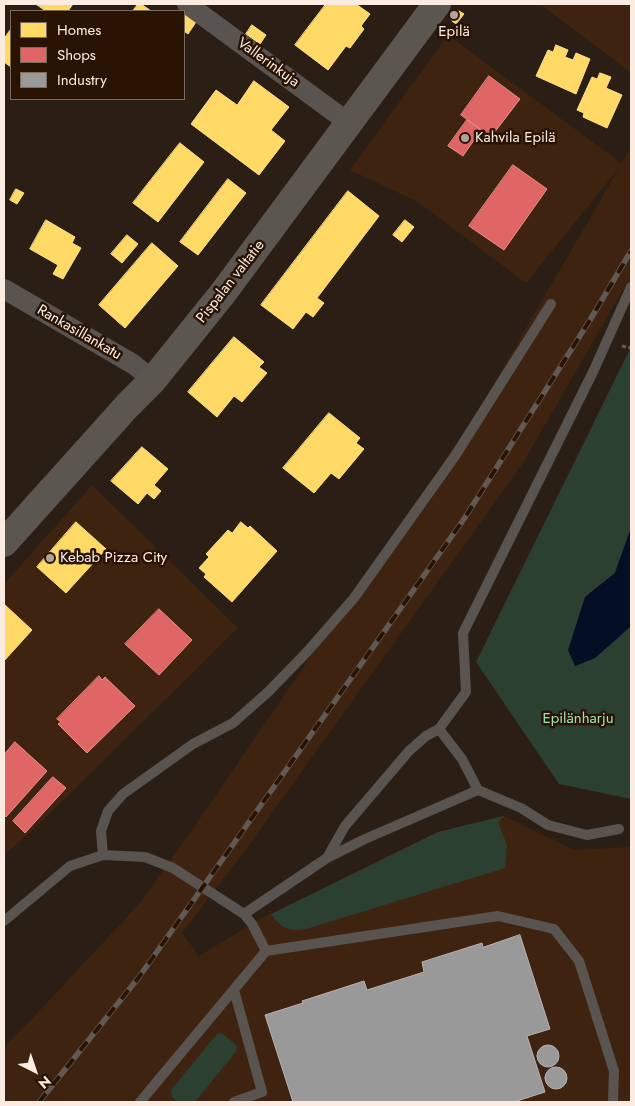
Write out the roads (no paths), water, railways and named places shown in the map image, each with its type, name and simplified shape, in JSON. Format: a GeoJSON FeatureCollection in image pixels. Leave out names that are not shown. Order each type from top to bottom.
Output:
{"type":"FeatureCollection","features":[{"type":"Feature","properties":{"kind":"main road","name":"Pispalan valtatie"},"geometry":{"type":"LineString","coordinates":[[4,542],[153,380],[223,293],[437,4]]}},
{"type":"Feature","properties":{"kind":"street","name":"Vallerinkuja"},"geometry":{"type":"LineString","coordinates":[[187,4],[349,123]]}},
{"type":"Feature","properties":{"kind":"street","name":"Rankasillankatu"},"geometry":{"type":"LineString","coordinates":[[4,289],[133,364],[153,380]]}},
{"type":"Feature","properties":{"kind":"lane"},"geometry":{"type":"LineString","coordinates":[[327,858],[344,826],[408,751],[426,736],[439,729],[466,692],[463,633],[593,372],[631,286]]}},
{"type":"Feature","properties":{"kind":"lane"},"geometry":{"type":"LineString","coordinates":[[103,855],[101,831],[108,811],[123,794],[192,744],[233,723],[287,672],[354,598],[455,456],[551,304]]}},
{"type":"Feature","properties":{"kind":"lane"},"geometry":{"type":"LineString","coordinates":[[439,729],[462,759],[478,790],[521,808],[548,825],[587,835],[619,829]]}},
{"type":"Feature","properties":{"kind":"lane"},"geometry":{"type":"LineString","coordinates":[[244,914],[327,858],[478,790]]}},
{"type":"Feature","properties":{"kind":"lane"},"geometry":{"type":"LineString","coordinates":[[4,922],[70,866],[103,855],[145,858],[173,868],[244,914],[252,924],[266,951]]}},
{"type":"Feature","properties":{"kind":"lane"},"geometry":{"type":"LineString","coordinates":[[140,1102],[266,951],[498,916],[554,929],[579,961],[614,1071],[613,1102]]}},
{"type":"Feature","properties":{"kind":"lane"},"geometry":{"type":"LineString","coordinates":[[234,990],[266,1102]]}},
{"type":"Feature","properties":{"kind":"lane"},"geometry":{"type":"LineString","coordinates":[[234,1102],[262,1092]]}},
{"type":"Feature","properties":{"kind":"water"},"geometry":{"type":"Polygon","coordinates":[[[631,528],[631,626],[595,658],[575,666],[568,650],[585,597],[615,573],[631,528]]]}},
{"type":"Feature","properties":{"kind":"railway"},"geometry":{"type":"LineString","coordinates":[[39,1102],[139,977],[464,519],[590,320],[631,251]]}},
{"type":"Feature","properties":{"kind":"place","name":"Epilä"},"geometry":{"type":"Point","coordinates":[454,15]}},
{"type":"Feature","properties":{"kind":"place","name":"Kahvila Epilä"},"geometry":{"type":"Point","coordinates":[465,138]}},
{"type":"Feature","properties":{"kind":"place","name":"Kebab Pizza City"},"geometry":{"type":"Point","coordinates":[50,558]}},
{"type":"Feature","properties":{"kind":"park label","name":"Epilänharju"},"geometry":{"type":"Point","coordinates":[578,719]}}]}
